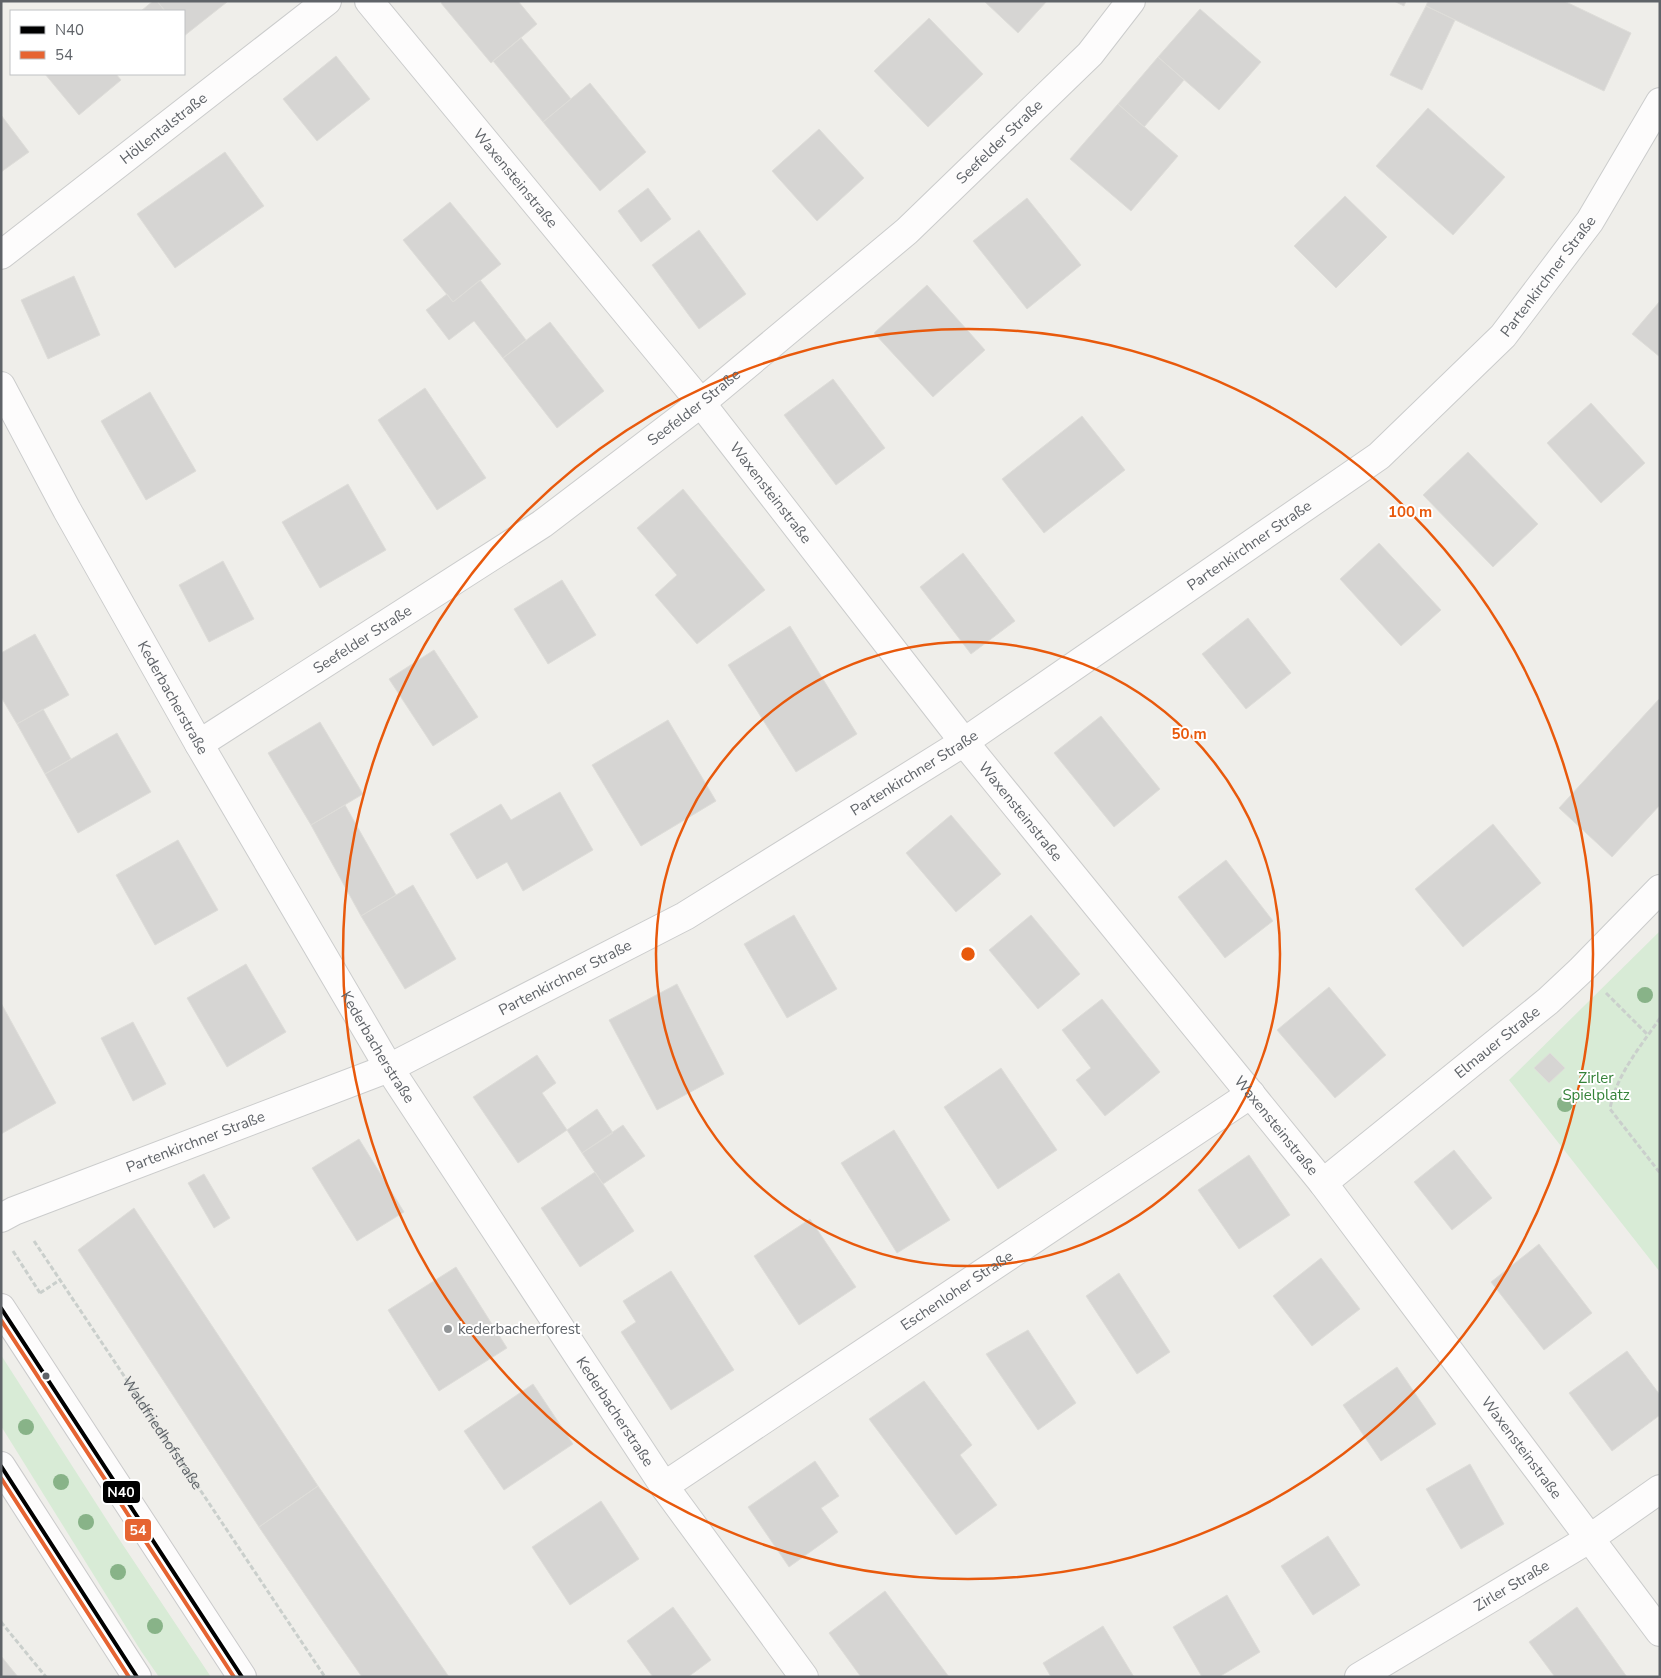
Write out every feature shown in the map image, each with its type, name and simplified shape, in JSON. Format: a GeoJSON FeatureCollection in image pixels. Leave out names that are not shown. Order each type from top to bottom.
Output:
{"type":"FeatureCollection","features":[{"type":"Feature","properties":{"kind":"street","name":"Höllentalstraße"},"geometry":{"type":"LineString","coordinates":[[1,255],[327,1]]}},
{"type":"Feature","properties":{"kind":"street","name":"Waxensteinstraße"},"geometry":{"type":"LineString","coordinates":[[369,1],[701,403],[964,742],[1323,1183],[1660,1632]]}},
{"type":"Feature","properties":{"kind":"street","name":"Seefelder Straße"},"geometry":{"type":"LineString","coordinates":[[199,744],[542,524],[701,403],[907,231],[1090,54],[1131,1]]}},
{"type":"Feature","properties":{"kind":"street","name":"Partenkirchner Straße"},"geometry":{"type":"LineString","coordinates":[[8,1215],[389,1068],[685,916],[964,742],[1379,456],[1503,336],[1590,221],[1660,102]]}},
{"type":"Feature","properties":{"kind":"street","name":"Kederbacherstraße"},"geometry":{"type":"LineString","coordinates":[[1,386],[199,744],[389,1068],[664,1486],[804,1677]]}},
{"type":"Feature","properties":{"kind":"street","name":"Elmauer Straße"},"geometry":{"type":"LineString","coordinates":[[1323,1183],[1548,1001],[1660,889]]}},
{"type":"Feature","properties":{"kind":"street","name":"Eschenloher Straße"},"geometry":{"type":"LineString","coordinates":[[664,1486],[1251,1094]]}},
{"type":"Feature","properties":{"kind":"street"},"geometry":{"type":"LineString","coordinates":[[1,1308],[242,1677]]}},
{"type":"Feature","properties":{"kind":"street"},"geometry":{"type":"LineString","coordinates":[[1,1466],[138,1677]]}},
{"type":"Feature","properties":{"kind":"street","name":"Zirler Straße"},"geometry":{"type":"LineString","coordinates":[[1359,1677],[1589,1539],[1660,1488]]}},
{"type":"Feature","properties":{"kind":"path"},"geometry":{"type":"LineString","coordinates":[[1580,971],[1603,990],[1648,1035]]}},
{"type":"Feature","properties":{"kind":"path"},"geometry":{"type":"LineString","coordinates":[[1660,1018],[1621,1077],[1612,1095],[1610,1109],[1660,1173]]}},
{"type":"Feature","properties":{"kind":"path","name":"Waldfriedhofstraße"},"geometry":{"type":"LineString","coordinates":[[8,1215],[325,1677]]}},
{"type":"Feature","properties":{"kind":"path"},"geometry":{"type":"LineString","coordinates":[[11,1248],[40,1293]]}},
{"type":"Feature","properties":{"kind":"path"},"geometry":{"type":"LineString","coordinates":[[1,1622],[46,1677]]}},
{"type":"Feature","properties":{"kind":"green space","name":"Zirler Spielplatz"},"geometry":{"type":"Polygon","coordinates":[[[1660,931],[1660,1272],[1509,1080],[1660,931]]]}},
{"type":"Feature","properties":{"kind":"green space"},"geometry":{"type":"Polygon","coordinates":[[[1,1355],[119,1539],[211,1677],[159,1677],[141,1651],[1,1426],[1,1355]]]}},
{"type":"Feature","properties":{"kind":"building"},"geometry":{"type":"Polygon","coordinates":[[[153,1],[157,1],[164,10],[142,10],[153,1]]]}},
{"type":"Feature","properties":{"kind":"building"},"geometry":{"type":"Polygon","coordinates":[[[157,1],[227,2],[185,35],[185,10],[164,10],[157,1]]]}},
{"type":"Feature","properties":{"kind":"building"},"geometry":{"type":"Polygon","coordinates":[[[443,1],[518,1],[537,24],[491,63],[441,3],[443,1]]]}},
{"type":"Feature","properties":{"kind":"building"},"geometry":{"type":"Polygon","coordinates":[[[984,1],[1047,1],[1018,33],[984,1]]]}},
{"type":"Feature","properties":{"kind":"building"},"geometry":{"type":"Polygon","coordinates":[[[1394,1],[1406,1],[1404,6],[1394,1]]]}},
{"type":"Feature","properties":{"kind":"building"},"geometry":{"type":"Polygon","coordinates":[[[1428,1],[1564,1],[1631,33],[1604,91],[1426,6],[1428,1]]]}},
{"type":"Feature","properties":{"kind":"building"},"geometry":{"type":"Polygon","coordinates":[[[1426,6],[1455,20],[1422,90],[1390,75],[1426,6]]]}},
{"type":"Feature","properties":{"kind":"building"},"geometry":{"type":"Polygon","coordinates":[[[1200,9],[1261,62],[1219,110],[1158,57],[1200,9]]]}},
{"type":"Feature","properties":{"kind":"building"},"geometry":{"type":"Polygon","coordinates":[[[929,18],[983,74],[928,127],[874,71],[929,18]]]}},
{"type":"Feature","properties":{"kind":"building"},"geometry":{"type":"Polygon","coordinates":[[[521,38],[571,99],[543,122],[493,61],[521,38]]]}},
{"type":"Feature","properties":{"kind":"building"},"geometry":{"type":"Polygon","coordinates":[[[336,56],[370,99],[317,141],[283,99],[336,56]]]}},
{"type":"Feature","properties":{"kind":"building"},"geometry":{"type":"Polygon","coordinates":[[[1158,57],[1184,80],[1144,127],[1118,104],[1158,57]]]}},
{"type":"Feature","properties":{"kind":"building"},"geometry":{"type":"Polygon","coordinates":[[[46,75],[117,75],[121,80],[79,115],[46,75]]]}},
{"type":"Feature","properties":{"kind":"building"},"geometry":{"type":"Polygon","coordinates":[[[590,83],[646,152],[600,191],[543,122],[590,83]]]}},
{"type":"Feature","properties":{"kind":"building"},"geometry":{"type":"Polygon","coordinates":[[[1118,104],[1178,156],[1131,211],[1070,159],[1118,104]]]}},
{"type":"Feature","properties":{"kind":"building"},"geometry":{"type":"Polygon","coordinates":[[[1428,108],[1505,177],[1453,235],[1376,166],[1428,108]]]}},
{"type":"Feature","properties":{"kind":"building"},"geometry":{"type":"Polygon","coordinates":[[[1,115],[29,152],[1,172],[1,115]]]}},
{"type":"Feature","properties":{"kind":"building"},"geometry":{"type":"Polygon","coordinates":[[[819,129],[864,178],[817,221],[772,171],[819,129]]]}},
{"type":"Feature","properties":{"kind":"building"},"geometry":{"type":"Polygon","coordinates":[[[225,152],[264,206],[175,268],[137,214],[225,152]]]}},
{"type":"Feature","properties":{"kind":"building"},"geometry":{"type":"Polygon","coordinates":[[[648,188],[671,219],[641,242],[618,211],[648,188]]]}},
{"type":"Feature","properties":{"kind":"building"},"geometry":{"type":"Polygon","coordinates":[[[1345,196],[1387,237],[1336,288],[1294,246],[1345,196]]]}},
{"type":"Feature","properties":{"kind":"building"},"geometry":{"type":"Polygon","coordinates":[[[1027,198],[1081,265],[1027,309],[973,241],[1027,198]]]}},
{"type":"Feature","properties":{"kind":"building"},"geometry":{"type":"Polygon","coordinates":[[[450,202],[501,264],[453,302],[403,240],[450,202]]]}},
{"type":"Feature","properties":{"kind":"building"},"geometry":{"type":"Polygon","coordinates":[[[699,230],[746,294],[699,329],[652,265],[699,230]]]}},
{"type":"Feature","properties":{"kind":"building"},"geometry":{"type":"Polygon","coordinates":[[[74,276],[100,335],[48,359],[21,300],[74,276]]]}},
{"type":"Feature","properties":{"kind":"building"},"geometry":{"type":"Polygon","coordinates":[[[480,280],[526,340],[503,358],[474,321],[449,340],[426,310],[447,294],[453,302],[480,280]]]}},
{"type":"Feature","properties":{"kind":"building"},"geometry":{"type":"Polygon","coordinates":[[[927,285],[985,350],[933,397],[874,333],[927,285]]]}},
{"type":"Feature","properties":{"kind":"building"},"geometry":{"type":"Polygon","coordinates":[[[1660,301],[1660,357],[1632,334],[1660,301]]]}},
{"type":"Feature","properties":{"kind":"building"},"geometry":{"type":"Polygon","coordinates":[[[550,322],[604,391],[557,428],[503,358],[550,322]]]}},
{"type":"Feature","properties":{"kind":"building"},"geometry":{"type":"Polygon","coordinates":[[[833,379],[885,448],[836,485],[784,415],[833,379]]]}},
{"type":"Feature","properties":{"kind":"building"},"geometry":{"type":"Polygon","coordinates":[[[425,388],[486,478],[437,510],[378,420],[425,388]]]}},
{"type":"Feature","properties":{"kind":"building"},"geometry":{"type":"Polygon","coordinates":[[[150,392],[196,471],[146,500],[101,421],[150,392]]]}},
{"type":"Feature","properties":{"kind":"building"},"geometry":{"type":"Polygon","coordinates":[[[1591,403],[1645,463],[1601,503],[1547,443],[1591,403]]]}},
{"type":"Feature","properties":{"kind":"building"},"geometry":{"type":"Polygon","coordinates":[[[1082,416],[1125,470],[1044,533],[1002,479],[1082,416]]]}},
{"type":"Feature","properties":{"kind":"building"},"geometry":{"type":"Polygon","coordinates":[[[1468,452],[1538,524],[1493,567],[1423,495],[1468,452]]]}},
{"type":"Feature","properties":{"kind":"building"},"geometry":{"type":"Polygon","coordinates":[[[348,484],[386,550],[320,588],[282,522],[348,484]]]}},
{"type":"Feature","properties":{"kind":"building"},"geometry":{"type":"Polygon","coordinates":[[[683,489],[765,590],[697,644],[655,595],[677,575],[637,528],[683,489]]]}},
{"type":"Feature","properties":{"kind":"building"},"geometry":{"type":"Polygon","coordinates":[[[1379,543],[1441,610],[1401,646],[1340,579],[1379,543]]]}},
{"type":"Feature","properties":{"kind":"building"},"geometry":{"type":"Polygon","coordinates":[[[963,553],[1015,621],[971,654],[920,587],[963,553]]]}},
{"type":"Feature","properties":{"kind":"building"},"geometry":{"type":"Polygon","coordinates":[[[223,561],[254,619],[209,642],[179,585],[223,561]]]}},
{"type":"Feature","properties":{"kind":"building"},"geometry":{"type":"Polygon","coordinates":[[[562,580],[596,635],[548,664],[514,609],[562,580]]]}},
{"type":"Feature","properties":{"kind":"building"},"geometry":{"type":"Polygon","coordinates":[[[1248,618],[1291,673],[1246,709],[1202,654],[1248,618]]]}},
{"type":"Feature","properties":{"kind":"building"},"geometry":{"type":"Polygon","coordinates":[[[790,626],[857,734],[796,772],[728,665],[790,626]]]}},
{"type":"Feature","properties":{"kind":"building"},"geometry":{"type":"Polygon","coordinates":[[[35,634],[69,695],[17,724],[1,697],[1,653],[35,634]]]}},
{"type":"Feature","properties":{"kind":"building"},"geometry":{"type":"Polygon","coordinates":[[[434,650],[478,717],[433,746],[389,679],[434,650]]]}},
{"type":"Feature","properties":{"kind":"building"},"geometry":{"type":"Polygon","coordinates":[[[1660,698],[1660,805],[1612,857],[1559,808],[1660,698]]]}},
{"type":"Feature","properties":{"kind":"building"},"geometry":{"type":"Polygon","coordinates":[[[43,709],[71,759],[45,774],[17,724],[43,709]]]}},
{"type":"Feature","properties":{"kind":"building"},"geometry":{"type":"Polygon","coordinates":[[[1101,716],[1160,789],[1114,827],[1054,753],[1101,716]]]}},
{"type":"Feature","properties":{"kind":"building"},"geometry":{"type":"Polygon","coordinates":[[[668,720],[716,801],[641,846],[592,765],[668,720]]]}},
{"type":"Feature","properties":{"kind":"building"},"geometry":{"type":"Polygon","coordinates":[[[320,722],[363,794],[311,825],[268,753],[320,722]]]}},
{"type":"Feature","properties":{"kind":"building"},"geometry":{"type":"Polygon","coordinates":[[[117,733],[151,792],[78,833],[45,774],[117,733]]]}},
{"type":"Feature","properties":{"kind":"building"},"geometry":{"type":"Polygon","coordinates":[[[560,792],[593,850],[523,891],[507,862],[477,879],[450,834],[501,804],[511,820],[560,792]]]}},
{"type":"Feature","properties":{"kind":"building"},"geometry":{"type":"Polygon","coordinates":[[[345,805],[396,895],[361,916],[311,825],[345,805]]]}},
{"type":"Feature","properties":{"kind":"building"},"geometry":{"type":"Polygon","coordinates":[[[951,815],[1001,874],[956,912],[906,853],[951,815]]]}},
{"type":"Feature","properties":{"kind":"building"},"geometry":{"type":"Polygon","coordinates":[[[1493,824],[1541,883],[1463,947],[1415,889],[1493,824]]]}},
{"type":"Feature","properties":{"kind":"building"},"geometry":{"type":"Polygon","coordinates":[[[178,840],[218,910],[155,945],[116,875],[178,840]]]}},
{"type":"Feature","properties":{"kind":"building"},"geometry":{"type":"Polygon","coordinates":[[[1226,860],[1273,921],[1225,958],[1178,897],[1226,860]]]}},
{"type":"Feature","properties":{"kind":"building"},"geometry":{"type":"Polygon","coordinates":[[[413,885],[456,959],[405,989],[361,916],[413,885]]]}},
{"type":"Feature","properties":{"kind":"building"},"geometry":{"type":"Polygon","coordinates":[[[794,915],[837,989],[787,1018],[744,944],[794,915]]]}},
{"type":"Feature","properties":{"kind":"building"},"geometry":{"type":"Polygon","coordinates":[[[1031,915],[1080,974],[1038,1009],[989,950],[1031,915]]]}},
{"type":"Feature","properties":{"kind":"building"},"geometry":{"type":"Polygon","coordinates":[[[246,964],[286,1032],[227,1067],[187,998],[246,964]]]}},
{"type":"Feature","properties":{"kind":"building"},"geometry":{"type":"Polygon","coordinates":[[[677,984],[724,1074],[657,1110],[609,1020],[677,984]]]}},
{"type":"Feature","properties":{"kind":"building"},"geometry":{"type":"Polygon","coordinates":[[[1329,987],[1386,1055],[1335,1098],[1277,1030],[1329,987]]]}},
{"type":"Feature","properties":{"kind":"building"},"geometry":{"type":"Polygon","coordinates":[[[1102,999],[1160,1072],[1105,1116],[1076,1080],[1091,1068],[1062,1030],[1102,999]]]}},
{"type":"Feature","properties":{"kind":"building"},"geometry":{"type":"Polygon","coordinates":[[[1,1003],[56,1103],[1,1134],[1,1003]]]}},
{"type":"Feature","properties":{"kind":"building"},"geometry":{"type":"Polygon","coordinates":[[[133,1022],[166,1084],[133,1101],[101,1038],[133,1022]]]}},
{"type":"Feature","properties":{"kind":"building"},"geometry":{"type":"Polygon","coordinates":[[[1550,1053],[1565,1068],[1549,1083],[1534,1068],[1550,1053]]]}},
{"type":"Feature","properties":{"kind":"building"},"geometry":{"type":"Polygon","coordinates":[[[537,1055],[556,1083],[542,1093],[567,1130],[518,1163],[473,1097],[537,1055]]]}},
{"type":"Feature","properties":{"kind":"building"},"geometry":{"type":"Polygon","coordinates":[[[1001,1068],[1057,1150],[998,1189],[944,1107],[1001,1068]]]}},
{"type":"Feature","properties":{"kind":"building"},"geometry":{"type":"Polygon","coordinates":[[[597,1109],[613,1133],[582,1153],[567,1130],[597,1109]]]}},
{"type":"Feature","properties":{"kind":"building"},"geometry":{"type":"Polygon","coordinates":[[[623,1125],[645,1156],[603,1184],[582,1153],[623,1125]]]}},
{"type":"Feature","properties":{"kind":"building"},"geometry":{"type":"Polygon","coordinates":[[[894,1130],[950,1220],[897,1253],[841,1163],[894,1130]]]}},
{"type":"Feature","properties":{"kind":"building"},"geometry":{"type":"Polygon","coordinates":[[[359,1139],[404,1212],[357,1241],[312,1168],[359,1139]]]}},
{"type":"Feature","properties":{"kind":"building"},"geometry":{"type":"Polygon","coordinates":[[[1454,1150],[1492,1198],[1452,1230],[1414,1182],[1454,1150]]]}},
{"type":"Feature","properties":{"kind":"building"},"geometry":{"type":"Polygon","coordinates":[[[1249,1155],[1290,1215],[1239,1249],[1198,1190],[1249,1155]]]}},
{"type":"Feature","properties":{"kind":"building"},"geometry":{"type":"Polygon","coordinates":[[[595,1172],[634,1231],[580,1267],[541,1208],[595,1172]]]}},
{"type":"Feature","properties":{"kind":"building"},"geometry":{"type":"Polygon","coordinates":[[[204,1174],[230,1218],[214,1228],[188,1183],[204,1174]]]}},
{"type":"Feature","properties":{"kind":"building"},"geometry":{"type":"Polygon","coordinates":[[[134,1208],[318,1486],[259,1527],[78,1250],[134,1208]]]}},
{"type":"Feature","properties":{"kind":"building"},"geometry":{"type":"Polygon","coordinates":[[[810,1219],[856,1287],[799,1325],[754,1256],[810,1219]]]}},
{"type":"Feature","properties":{"kind":"building"},"geometry":{"type":"Polygon","coordinates":[[[1539,1244],[1592,1313],[1544,1350],[1491,1282],[1539,1244]]]}},
{"type":"Feature","properties":{"kind":"building"},"geometry":{"type":"Polygon","coordinates":[[[1321,1258],[1360,1309],[1312,1346],[1273,1296],[1321,1258]]]}},
{"type":"Feature","properties":{"kind":"building","name":"kederbacherforest"},"geometry":{"type":"Polygon","coordinates":[[[456,1267],[507,1348],[439,1391],[388,1310],[456,1267]]]}},
{"type":"Feature","properties":{"kind":"building"},"geometry":{"type":"Polygon","coordinates":[[[671,1271],[734,1370],[671,1410],[621,1332],[636,1322],[623,1301],[671,1271]]]}},
{"type":"Feature","properties":{"kind":"building"},"geometry":{"type":"Polygon","coordinates":[[[1119,1273],[1170,1352],[1137,1374],[1086,1296],[1119,1273]]]}},
{"type":"Feature","properties":{"kind":"building"},"geometry":{"type":"Polygon","coordinates":[[[1028,1330],[1076,1403],[1038,1430],[986,1354],[1028,1330]]]}},
{"type":"Feature","properties":{"kind":"building"},"geometry":{"type":"Polygon","coordinates":[[[1627,1351],[1660,1395],[1660,1415],[1612,1451],[1569,1393],[1627,1351]]]}},
{"type":"Feature","properties":{"kind":"building"},"geometry":{"type":"Polygon","coordinates":[[[1397,1367],[1436,1424],[1381,1461],[1343,1405],[1397,1367]]]}},
{"type":"Feature","properties":{"kind":"building"},"geometry":{"type":"Polygon","coordinates":[[[924,1381],[972,1445],[960,1455],[997,1505],[956,1535],[869,1419],[924,1381]]]}},
{"type":"Feature","properties":{"kind":"building"},"geometry":{"type":"Polygon","coordinates":[[[533,1384],[573,1444],[504,1490],[464,1431],[533,1384]]]}},
{"type":"Feature","properties":{"kind":"building"},"geometry":{"type":"Polygon","coordinates":[[[815,1461],[839,1496],[821,1508],[838,1532],[789,1567],[748,1507],[815,1461]]]}},
{"type":"Feature","properties":{"kind":"building"},"geometry":{"type":"Polygon","coordinates":[[[1470,1464],[1504,1524],[1461,1549],[1426,1489],[1470,1464]]]}},
{"type":"Feature","properties":{"kind":"building"},"geometry":{"type":"Polygon","coordinates":[[[318,1486],[449,1677],[362,1677],[325,1624],[259,1527],[318,1486]]]}},
{"type":"Feature","properties":{"kind":"building"},"geometry":{"type":"Polygon","coordinates":[[[601,1501],[639,1559],[570,1605],[532,1547],[601,1501]]]}},
{"type":"Feature","properties":{"kind":"building"},"geometry":{"type":"Polygon","coordinates":[[[1328,1536],[1360,1585],[1313,1615],[1281,1566],[1328,1536]]]}},
{"type":"Feature","properties":{"kind":"building"},"geometry":{"type":"Polygon","coordinates":[[[885,1591],[949,1677],[861,1677],[829,1633],[885,1591]]]}},
{"type":"Feature","properties":{"kind":"building"},"geometry":{"type":"Polygon","coordinates":[[[1227,1595],[1260,1652],[1219,1677],[1202,1677],[1173,1627],[1227,1595]]]}},
{"type":"Feature","properties":{"kind":"building"},"geometry":{"type":"Polygon","coordinates":[[[673,1607],[711,1660],[688,1677],[653,1677],[627,1641],[673,1607]]]}},
{"type":"Feature","properties":{"kind":"building"},"geometry":{"type":"Polygon","coordinates":[[[1577,1607],[1627,1677],[1555,1677],[1529,1642],[1577,1607]]]}},
{"type":"Feature","properties":{"kind":"building"},"geometry":{"type":"Polygon","coordinates":[[[1103,1626],[1134,1677],[1051,1677],[1043,1663],[1103,1626]]]}},
{"type":"Feature","properties":{"kind":"building"},"geometry":{"type":"Polygon","coordinates":[[[1,1656],[18,1677],[1,1677],[1,1656]]]}},
{"type":"Feature","properties":{"kind":"transit line","name":"N40"},"geometry":{"type":"LineString","coordinates":[[1,1308],[242,1677]]}},
{"type":"Feature","properties":{"kind":"transit line","name":"54"},"geometry":{"type":"LineString","coordinates":[[1,1320],[234,1677]]}},
{"type":"Feature","properties":{"kind":"transit line","name":"N40"},"geometry":{"type":"LineString","coordinates":[[1,1466],[137,1677]]}},
{"type":"Feature","properties":{"kind":"transit line","name":"54"},"geometry":{"type":"LineString","coordinates":[[1,1478],[129,1677]]}},
{"type":"Feature","properties":{"kind":"place","name":"kederbacherforest"},"geometry":{"type":"Point","coordinates":[448,1329]}}]}
